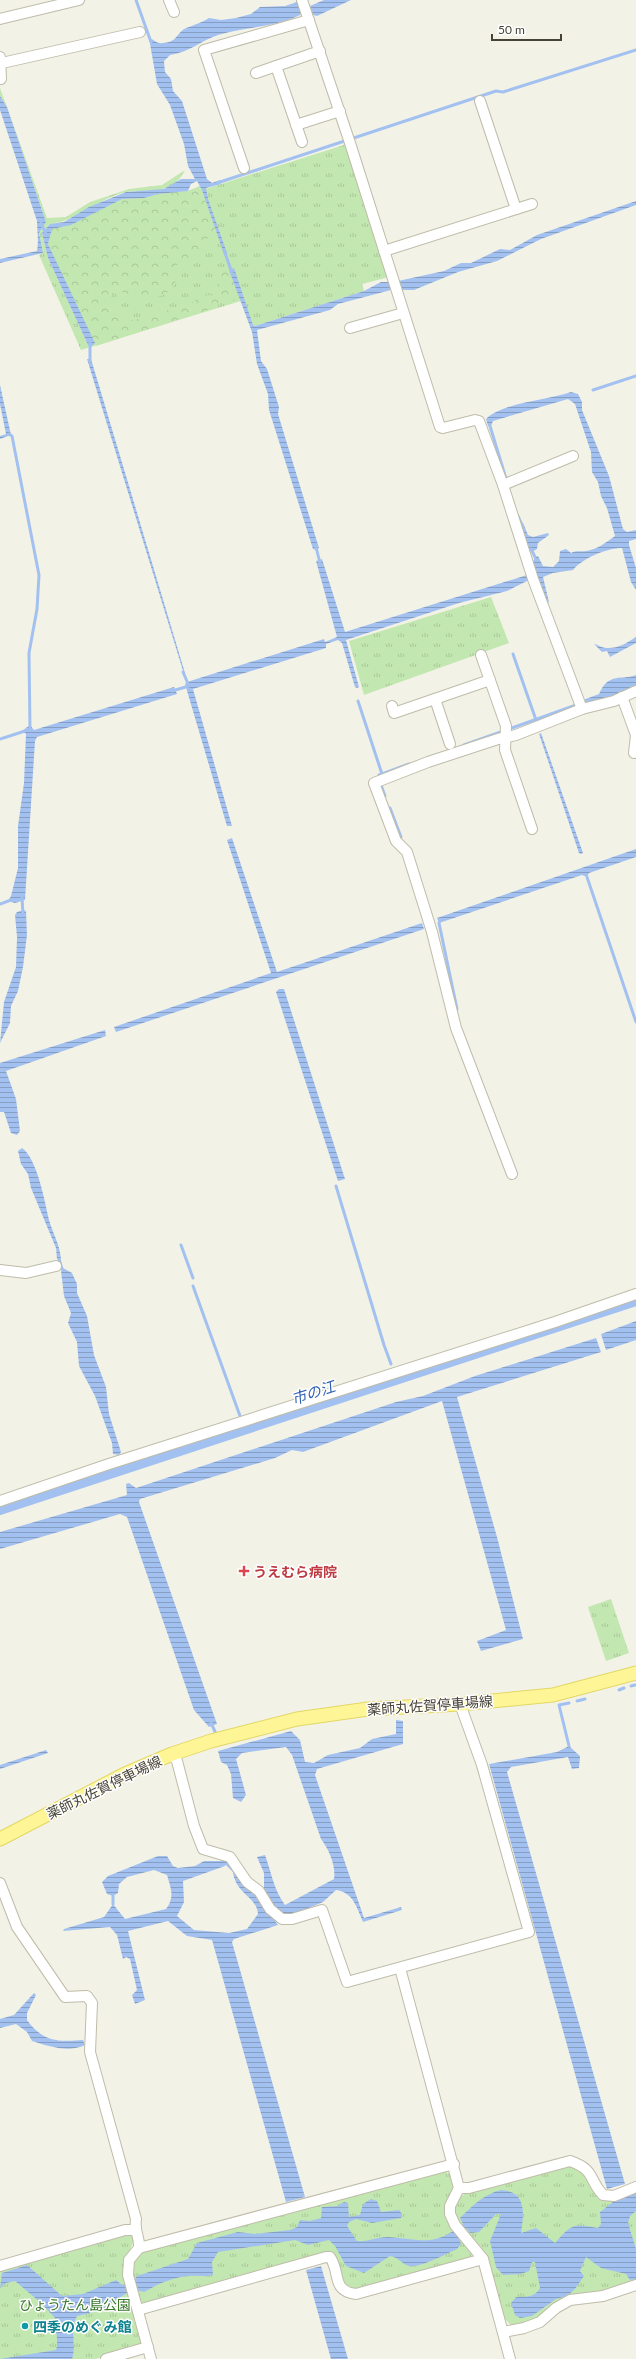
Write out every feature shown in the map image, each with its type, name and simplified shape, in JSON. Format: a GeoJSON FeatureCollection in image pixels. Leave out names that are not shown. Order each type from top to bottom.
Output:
{"type":"FeatureCollection","features":[{"type":"Feature","properties":{"kind":"main road","name":"薬師丸佐賀停車場線"},"geometry":{"type":"LineString","coordinates":[[0,1839],[125,1774],[172,1754],[217,1739],[297,1719],[368,1709],[460,1704],[554,1695],[636,1673]]}},
{"type":"Feature","properties":{"kind":"street"},"geometry":{"type":"LineString","coordinates":[[0,19],[79,0]]}},
{"type":"Feature","properties":{"kind":"street"},"geometry":{"type":"LineString","coordinates":[[169,0],[174,12]]}},
{"type":"Feature","properties":{"kind":"street"},"geometry":{"type":"LineString","coordinates":[[244,168],[204,50],[306,10],[340,111],[402,313],[440,427],[443,428],[475,420],[479,421],[507,484],[532,575],[582,710]]}},
{"type":"Feature","properties":{"kind":"street"},"geometry":{"type":"LineString","coordinates":[[1,79],[1,60],[140,32]]}},
{"type":"Feature","properties":{"kind":"street"},"geometry":{"type":"LineString","coordinates":[[256,73],[320,51]]}},
{"type":"Feature","properties":{"kind":"street"},"geometry":{"type":"LineString","coordinates":[[276,66],[302,142]]}},
{"type":"Feature","properties":{"kind":"street"},"geometry":{"type":"LineString","coordinates":[[480,101],[516,209]]}},
{"type":"Feature","properties":{"kind":"street"},"geometry":{"type":"LineString","coordinates":[[296,125],[340,111]]}},
{"type":"Feature","properties":{"kind":"street"},"geometry":{"type":"LineString","coordinates":[[384,251],[532,204]]}},
{"type":"Feature","properties":{"kind":"street"},"geometry":{"type":"LineString","coordinates":[[350,328],[402,313]]}},
{"type":"Feature","properties":{"kind":"street"},"geometry":{"type":"LineString","coordinates":[[507,484],[573,456]]}},
{"type":"Feature","properties":{"kind":"street"},"geometry":{"type":"LineString","coordinates":[[481,655],[506,726],[507,737],[505,750],[532,829]]}},
{"type":"Feature","properties":{"kind":"street"},"geometry":{"type":"LineString","coordinates":[[392,706],[394,713],[490,680]]}},
{"type":"Feature","properties":{"kind":"street"},"geometry":{"type":"LineString","coordinates":[[512,1174],[456,1028],[432,932],[407,852],[396,841],[374,783],[428,762],[507,737],[636,691]]}},
{"type":"Feature","properties":{"kind":"street"},"geometry":{"type":"LineString","coordinates":[[622,697],[636,735],[634,753]]}},
{"type":"Feature","properties":{"kind":"street"},"geometry":{"type":"LineString","coordinates":[[435,699],[450,744]]}},
{"type":"Feature","properties":{"kind":"street"},"geometry":{"type":"LineString","coordinates":[[0,1270],[26,1273],[56,1266]]}},
{"type":"Feature","properties":{"kind":"street"},"geometry":{"type":"LineString","coordinates":[[0,1501],[109,1464],[555,1322],[636,1294]]}},
{"type":"Feature","properties":{"kind":"street"},"geometry":{"type":"LineString","coordinates":[[172,1754],[176,1761],[194,1826],[203,1848],[230,1857],[247,1882],[259,1891],[273,1912],[282,1919],[292,1919],[322,1910],[347,1982],[529,1932],[482,1765],[460,1704]]}},
{"type":"Feature","properties":{"kind":"street"},"geometry":{"type":"LineString","coordinates":[[0,1883],[17,1927],[52,1975],[60,1992],[65,1997],[87,1996],[92,2003],[90,2052],[136,2219],[134,2230],[140,2242],[139,2248],[129,2260],[128,2275],[152,2359]]}},
{"type":"Feature","properties":{"kind":"street"},"geometry":{"type":"LineString","coordinates":[[400,1968],[454,2164],[459,2188],[450,2206],[450,2214],[455,2225],[482,2259],[510,2359]]}},
{"type":"Feature","properties":{"kind":"street"},"geometry":{"type":"LineString","coordinates":[[459,2188],[469,2188],[570,2161],[584,2166],[593,2176],[596,2188],[603,2195],[614,2196],[636,2187]]}},
{"type":"Feature","properties":{"kind":"street"},"geometry":{"type":"LineString","coordinates":[[139,2248],[454,2164]]}},
{"type":"Feature","properties":{"kind":"street"},"geometry":{"type":"LineString","coordinates":[[0,2266],[125,2230],[134,2230]]}},
{"type":"Feature","properties":{"kind":"street"},"geometry":{"type":"LineString","coordinates":[[138,2310],[326,2256],[330,2257],[333,2261],[339,2286],[344,2291],[356,2294],[482,2259]]}},
{"type":"Feature","properties":{"kind":"street"},"geometry":{"type":"LineString","coordinates":[[503,2332],[524,2328],[540,2322],[556,2308],[570,2300],[603,2296],[636,2285]]}},
{"type":"Feature","properties":{"kind":"street"},"geometry":{"type":"LineString","coordinates":[[106,2359],[148,2347]]}},
{"type":"Feature","properties":{"kind":"green space"},"geometry":{"type":"Polygon","coordinates":[[[0,88],[7,107],[0,96],[0,88]]]}},
{"type":"Feature","properties":{"kind":"green space"},"geometry":{"type":"Polygon","coordinates":[[[9,113],[47,218],[66,217],[90,202],[129,189],[162,185],[185,170],[176,182],[167,188],[126,192],[116,195],[69,219],[50,224],[42,233],[48,258],[88,345],[95,343],[48,244],[52,229],[71,225],[122,199],[144,198],[158,194],[188,191],[200,186],[202,190],[347,144],[389,277],[362,284],[364,291],[255,326],[253,325],[244,300],[81,350],[39,255],[43,253],[39,233],[46,222],[9,113]]]}},
{"type":"Feature","properties":{"kind":"green space"},"geometry":{"type":"Polygon","coordinates":[[[200,186],[216,232],[214,237],[201,240],[202,251],[194,261],[176,265],[177,277],[173,286],[167,292],[160,296],[142,298],[124,293],[117,289],[111,291],[111,303],[119,321],[134,320],[190,304],[202,296],[211,295],[216,298],[222,272],[229,270],[238,296],[235,300],[227,302],[220,296],[218,307],[96,346],[48,244],[52,229],[71,225],[122,199],[144,198],[158,194],[188,191],[200,186]]]}},
{"type":"Feature","properties":{"kind":"green space"},"geometry":{"type":"Polygon","coordinates":[[[491,597],[509,643],[364,695],[349,641],[491,597]]]}},
{"type":"Feature","properties":{"kind":"green space"},"geometry":{"type":"Polygon","coordinates":[[[611,1599],[629,1653],[606,1661],[588,1607],[611,1599]]]}},
{"type":"Feature","properties":{"kind":"green space"},"geometry":{"type":"Polygon","coordinates":[[[570,2165],[582,2168],[602,2198],[636,2189],[636,2283],[579,2296],[538,2320],[513,2326],[506,2321],[501,2313],[488,2265],[482,2251],[463,2231],[456,2219],[454,2209],[456,2203],[462,2195],[468,2192],[570,2165]]]}},
{"type":"Feature","properties":{"kind":"green space"},"geometry":{"type":"Polygon","coordinates":[[[440,2170],[449,2173],[453,2178],[452,2191],[446,2213],[447,2220],[471,2249],[472,2255],[468,2260],[356,2291],[344,2285],[335,2259],[145,2305],[136,2292],[131,2264],[140,2253],[440,2170]]]}},
{"type":"Feature","properties":{"kind":"green space","name":"ひょうたん島公園"},"geometry":{"type":"Polygon","coordinates":[[[125,2233],[132,2236],[134,2241],[125,2261],[143,2339],[141,2346],[95,2359],[0,2359],[0,2269],[125,2233]]]}},
{"type":"Feature","properties":{"kind":"water"},"geometry":{"type":"Polygon","coordinates":[[[324,0],[351,0],[317,16],[313,15],[310,6],[324,0]]]}},
{"type":"Feature","properties":{"kind":"water"},"geometry":{"type":"Polygon","coordinates":[[[300,1],[304,13],[294,18],[283,22],[218,35],[177,54],[170,55],[164,61],[165,72],[171,79],[173,91],[182,101],[207,179],[212,183],[220,180],[221,184],[206,188],[208,199],[227,253],[224,254],[202,190],[197,181],[191,184],[188,191],[158,194],[144,198],[122,199],[71,225],[52,229],[48,244],[95,343],[92,346],[88,345],[48,258],[42,233],[50,224],[64,222],[89,207],[126,192],[164,189],[181,179],[195,179],[188,166],[184,144],[170,105],[157,84],[149,38],[159,43],[168,42],[172,41],[186,28],[209,18],[221,20],[236,18],[251,14],[260,7],[285,6],[300,1]]]}},
{"type":"Feature","properties":{"kind":"water"},"geometry":{"type":"Polygon","coordinates":[[[0,96],[7,107],[46,222],[39,233],[43,253],[0,263],[0,259],[37,251],[38,239],[37,221],[0,110],[0,96]]]}},
{"type":"Feature","properties":{"kind":"water"},"geometry":{"type":"Polygon","coordinates":[[[636,201],[636,205],[541,239],[497,261],[458,272],[414,290],[401,290],[398,281],[444,271],[461,263],[471,263],[500,249],[510,250],[537,235],[636,201]]]}},
{"type":"Feature","properties":{"kind":"water"},"geometry":{"type":"Polygon","coordinates":[[[234,268],[253,325],[255,326],[364,291],[381,282],[389,282],[391,290],[338,304],[330,310],[257,330],[261,361],[267,369],[279,407],[278,414],[319,548],[316,550],[313,549],[269,410],[268,394],[257,364],[252,332],[229,270],[234,268]]]}},
{"type":"Feature","properties":{"kind":"water"},"geometry":{"type":"Polygon","coordinates":[[[87,359],[91,359],[185,673],[184,674],[87,359]]]}},
{"type":"Feature","properties":{"kind":"water"},"geometry":{"type":"Polygon","coordinates":[[[0,385],[11,435],[0,439],[0,436],[6,434],[0,404],[0,385]]]}},
{"type":"Feature","properties":{"kind":"water"},"geometry":{"type":"Polygon","coordinates":[[[571,392],[578,394],[582,402],[582,410],[609,476],[623,529],[627,532],[636,530],[636,539],[629,541],[629,545],[636,568],[636,590],[631,582],[622,548],[616,548],[596,554],[573,570],[553,573],[543,577],[549,602],[546,603],[529,580],[507,591],[459,603],[346,640],[359,687],[357,688],[355,687],[342,643],[338,640],[326,644],[326,648],[193,689],[232,826],[227,826],[185,684],[187,682],[324,639],[325,642],[337,637],[316,561],[322,559],[345,632],[527,575],[535,557],[538,556],[543,566],[553,567],[559,561],[560,551],[566,549],[571,553],[594,549],[615,536],[607,508],[601,496],[598,482],[592,472],[591,452],[575,404],[568,399],[493,421],[491,426],[488,426],[486,419],[502,409],[571,392]]]}},
{"type":"Feature","properties":{"kind":"water"},"geometry":{"type":"Polygon","coordinates":[[[523,523],[528,535],[533,537],[548,533],[549,535],[538,543],[537,549],[532,552],[528,548],[521,525],[523,523]]]}},
{"type":"Feature","properties":{"kind":"water"},"geometry":{"type":"Polygon","coordinates":[[[636,637],[636,643],[610,657],[607,651],[602,652],[594,644],[605,648],[614,648],[636,637]]]}},
{"type":"Feature","properties":{"kind":"water"},"geometry":{"type":"Polygon","coordinates":[[[636,675],[636,685],[616,695],[584,703],[583,700],[599,694],[603,687],[611,680],[636,675]]]}},
{"type":"Feature","properties":{"kind":"water"},"geometry":{"type":"Polygon","coordinates":[[[174,687],[177,694],[37,737],[35,741],[25,900],[15,903],[8,901],[11,896],[18,868],[18,826],[24,783],[26,734],[22,731],[30,725],[34,730],[174,687]]]}},
{"type":"Feature","properties":{"kind":"water"},"geometry":{"type":"Polygon","coordinates":[[[541,733],[583,853],[581,854],[579,853],[539,734],[541,733]]]}},
{"type":"Feature","properties":{"kind":"water"},"geometry":{"type":"Polygon","coordinates":[[[232,838],[277,972],[422,923],[424,929],[116,1032],[114,1027],[271,973],[227,840],[232,838]]]}},
{"type":"Feature","properties":{"kind":"water"},"geometry":{"type":"Polygon","coordinates":[[[636,849],[636,857],[589,873],[587,877],[582,875],[439,923],[437,918],[636,849]]]}},
{"type":"Feature","properties":{"kind":"water"},"geometry":{"type":"Polygon","coordinates":[[[23,910],[26,911],[27,935],[23,967],[18,991],[11,1006],[10,1023],[0,1043],[4,1002],[16,967],[17,937],[15,915],[17,912],[23,910]]]}},
{"type":"Feature","properties":{"kind":"water"},"geometry":{"type":"Polygon","coordinates":[[[279,989],[284,989],[345,1179],[338,1181],[276,992],[279,989]]]}},
{"type":"Feature","properties":{"kind":"water"},"geometry":{"type":"Polygon","coordinates":[[[105,1030],[106,1036],[6,1071],[16,1099],[20,1131],[17,1135],[11,1133],[4,1112],[0,1112],[0,1063],[105,1030]]]}},
{"type":"Feature","properties":{"kind":"water"},"geometry":{"type":"Polygon","coordinates":[[[22,1148],[32,1161],[40,1181],[49,1220],[61,1259],[57,1259],[56,1248],[31,1188],[28,1174],[21,1164],[18,1151],[22,1148]]]}},
{"type":"Feature","properties":{"kind":"water"},"geometry":{"type":"Polygon","coordinates":[[[63,1268],[72,1273],[77,1284],[77,1293],[87,1316],[94,1355],[106,1387],[109,1414],[121,1452],[119,1455],[113,1454],[112,1443],[95,1396],[79,1366],[77,1342],[68,1323],[71,1313],[64,1296],[61,1271],[63,1268]]]}},
{"type":"Feature","properties":{"kind":"water"},"geometry":{"type":"Polygon","coordinates":[[[636,1321],[636,1340],[606,1350],[601,1334],[636,1321]]]}},
{"type":"Feature","properties":{"kind":"water"},"geometry":{"type":"Polygon","coordinates":[[[596,1338],[601,1352],[457,1397],[497,1537],[523,1639],[481,1651],[477,1641],[506,1630],[442,1401],[303,1452],[292,1450],[275,1458],[140,1499],[139,1502],[217,1724],[209,1727],[194,1710],[127,1517],[120,1514],[0,1549],[0,1532],[127,1495],[126,1484],[129,1483],[136,1488],[396,1402],[423,1396],[475,1376],[596,1338]]]}},
{"type":"Feature","properties":{"kind":"water"},"geometry":{"type":"Polygon","coordinates":[[[396,1720],[403,1721],[403,1744],[317,1769],[315,1775],[364,1918],[401,1907],[402,1910],[363,1922],[354,1902],[350,1897],[342,1891],[336,1890],[323,1902],[295,1914],[284,1914],[276,1910],[264,1891],[264,1873],[257,1857],[265,1855],[275,1887],[285,1905],[334,1879],[334,1868],[331,1858],[321,1839],[292,1755],[286,1747],[242,1753],[236,1759],[246,1795],[241,1802],[233,1798],[231,1774],[227,1765],[221,1762],[218,1751],[291,1731],[300,1740],[305,1762],[314,1763],[328,1755],[360,1748],[372,1739],[396,1734],[396,1720]]]}},
{"type":"Feature","properties":{"kind":"water"},"geometry":{"type":"Polygon","coordinates":[[[569,1746],[580,1756],[579,1768],[572,1769],[568,1757],[511,1767],[507,1772],[625,2184],[607,2189],[489,1764],[557,1752],[569,1746]]]}},
{"type":"Feature","properties":{"kind":"water"},"geometry":{"type":"Polygon","coordinates":[[[46,1750],[48,1753],[0,1769],[0,1765],[46,1750]]]}},
{"type":"Feature","properties":{"kind":"water"},"geometry":{"type":"Polygon","coordinates":[[[158,1856],[167,1856],[173,1866],[178,1868],[195,1866],[204,1861],[228,1861],[225,1866],[183,1881],[184,1902],[177,1916],[194,1930],[229,1933],[247,1929],[258,1914],[257,1908],[251,1899],[242,1891],[235,1880],[233,1873],[237,1869],[255,1891],[278,1925],[234,1939],[232,1942],[305,2197],[286,2202],[212,1940],[187,1936],[168,1921],[128,1931],[145,2000],[135,2004],[132,1995],[137,1990],[130,1959],[126,1957],[123,1959],[117,1935],[110,1927],[63,1931],[64,1929],[104,1917],[113,1904],[125,1919],[166,1909],[171,1901],[171,1889],[167,1875],[154,1870],[127,1877],[119,1884],[118,1893],[113,1896],[107,1894],[102,1882],[108,1876],[158,1856]]]}},
{"type":"Feature","properties":{"kind":"water"},"geometry":{"type":"Polygon","coordinates":[[[34,1993],[36,1995],[27,2013],[27,2020],[33,2027],[45,2037],[66,2041],[83,2040],[85,2045],[65,2049],[51,2047],[32,2041],[27,2032],[16,2024],[0,2028],[0,2019],[14,2015],[34,1993]]]}},
{"type":"Feature","properties":{"kind":"water"},"geometry":{"type":"Polygon","coordinates":[[[501,2190],[516,2194],[520,2199],[523,2211],[521,2233],[536,2228],[555,2243],[573,2226],[598,2228],[601,2224],[600,2212],[618,2198],[636,2191],[636,2211],[630,2216],[628,2223],[636,2249],[636,2279],[630,2280],[626,2274],[601,2268],[586,2257],[580,2271],[584,2276],[575,2289],[567,2296],[556,2299],[532,2316],[520,2318],[515,2315],[511,2303],[516,2297],[527,2297],[533,2295],[540,2288],[535,2262],[532,2262],[529,2271],[521,2274],[503,2275],[496,2267],[490,2241],[501,2214],[496,2214],[479,2232],[470,2233],[466,2228],[458,2236],[461,2244],[457,2249],[440,2257],[420,2265],[409,2266],[390,2256],[364,2273],[346,2266],[335,2246],[329,2240],[308,2245],[295,2240],[218,2252],[212,2262],[213,2275],[176,2278],[154,2286],[144,2292],[133,2291],[127,2293],[102,2309],[77,2316],[73,2332],[74,2348],[72,2359],[0,2359],[56,2350],[57,2343],[55,2318],[40,2302],[15,2281],[6,2283],[0,2288],[2,2273],[27,2265],[62,2296],[83,2294],[116,2280],[122,2285],[134,2281],[137,2276],[188,2259],[197,2243],[238,2232],[255,2234],[290,2230],[297,2227],[300,2220],[310,2221],[321,2218],[322,2207],[338,2206],[344,2202],[348,2203],[349,2217],[360,2215],[363,2204],[371,2199],[377,2201],[381,2212],[399,2210],[402,2214],[401,2218],[372,2223],[356,2219],[349,2222],[347,2226],[357,2241],[388,2237],[419,2240],[435,2239],[453,2232],[463,2224],[460,2218],[469,2209],[489,2194],[501,2190]]]}},
{"type":"Feature","properties":{"kind":"water"},"geometry":{"type":"Polygon","coordinates":[[[321,2266],[348,2359],[331,2359],[306,2270],[321,2266]]]}},
{"type":"Feature","properties":{"kind":"waterway"},"geometry":{"type":"LineString","coordinates":[[136,0],[151,42]]}},
{"type":"Feature","properties":{"kind":"waterway"},"geometry":{"type":"LineString","coordinates":[[217,183],[496,91],[503,92],[636,50]]}},
{"type":"Feature","properties":{"kind":"waterway"},"geometry":{"type":"LineString","coordinates":[[41,223],[46,234]]}},
{"type":"Feature","properties":{"kind":"waterway"},"geometry":{"type":"LineString","coordinates":[[224,250],[232,273]]}},
{"type":"Feature","properties":{"kind":"waterway"},"geometry":{"type":"LineString","coordinates":[[90,342],[90,362]]}},
{"type":"Feature","properties":{"kind":"waterway"},"geometry":{"type":"LineString","coordinates":[[593,390],[636,376]]}},
{"type":"Feature","properties":{"kind":"waterway"},"geometry":{"type":"LineString","coordinates":[[490,426],[507,482]]}},
{"type":"Feature","properties":{"kind":"waterway"},"geometry":{"type":"LineString","coordinates":[[9,434],[12,436],[39,575],[37,609],[29,653],[30,729]]}},
{"type":"Feature","properties":{"kind":"waterway"},"geometry":{"type":"LineString","coordinates":[[518,516],[523,527]]}},
{"type":"Feature","properties":{"kind":"waterway"},"geometry":{"type":"LineString","coordinates":[[316,547],[320,563]]}},
{"type":"Feature","properties":{"kind":"waterway"},"geometry":{"type":"LineString","coordinates":[[531,549],[535,557]]}},
{"type":"Feature","properties":{"kind":"waterway"},"geometry":{"type":"LineString","coordinates":[[513,654],[536,720]]}},
{"type":"Feature","properties":{"kind":"waterway"},"geometry":{"type":"LineString","coordinates":[[172,691],[189,686],[183,672]]}},
{"type":"Feature","properties":{"kind":"waterway"},"geometry":{"type":"LineString","coordinates":[[358,701],[382,774],[379,775]]}},
{"type":"Feature","properties":{"kind":"waterway"},"geometry":{"type":"LineString","coordinates":[[464,745],[579,704]]}},
{"type":"Feature","properties":{"kind":"waterway"},"geometry":{"type":"LineString","coordinates":[[0,739],[25,731]]}},
{"type":"Feature","properties":{"kind":"waterway"},"geometry":{"type":"LineString","coordinates":[[382,774],[409,764]]}},
{"type":"Feature","properties":{"kind":"waterway"},"geometry":{"type":"LineString","coordinates":[[381,785],[385,796]]}},
{"type":"Feature","properties":{"kind":"waterway"},"geometry":{"type":"LineString","coordinates":[[390,808],[401,837]]}},
{"type":"Feature","properties":{"kind":"waterway"},"geometry":{"type":"LineString","coordinates":[[587,877],[636,1022]]}},
{"type":"Feature","properties":{"kind":"waterway"},"geometry":{"type":"LineString","coordinates":[[22,898],[23,914]]}},
{"type":"Feature","properties":{"kind":"waterway"},"geometry":{"type":"LineString","coordinates":[[0,904],[11,900]]}},
{"type":"Feature","properties":{"kind":"waterway"},"geometry":{"type":"LineString","coordinates":[[439,923],[457,1009]]}},
{"type":"Feature","properties":{"kind":"waterway"},"geometry":{"type":"LineString","coordinates":[[336,1186],[391,1364]]}},
{"type":"Feature","properties":{"kind":"waterway"},"geometry":{"type":"LineString","coordinates":[[181,1245],[193,1278]]}},
{"type":"Feature","properties":{"kind":"waterway"},"geometry":{"type":"LineString","coordinates":[[59,1259],[62,1269]]}},
{"type":"Feature","properties":{"kind":"waterway"},"geometry":{"type":"LineString","coordinates":[[193,1286],[240,1416]]}},
{"type":"Feature","properties":{"kind":"waterway","name":"市の江"},"geometry":{"type":"LineString","coordinates":[[0,1510],[636,1301]]}},
{"type":"Feature","properties":{"kind":"waterway"},"geometry":{"type":"LineString","coordinates":[[631,1686],[635,1685]]}},
{"type":"Feature","properties":{"kind":"waterway"},"geometry":{"type":"LineString","coordinates":[[619,1690],[624,1688]]}},
{"type":"Feature","properties":{"kind":"waterway"},"geometry":{"type":"LineString","coordinates":[[577,1701],[585,1699]]}},
{"type":"Feature","properties":{"kind":"waterway"},"geometry":{"type":"LineString","coordinates":[[569,1703],[559,1705],[569,1746]]}},
{"type":"Feature","properties":{"kind":"waterway"},"geometry":{"type":"LineString","coordinates":[[211,1723],[217,1736]]}},
{"type":"Feature","properties":{"kind":"waterway"},"geometry":{"type":"LineString","coordinates":[[227,1864],[234,1871]]}},
{"type":"Feature","properties":{"kind":"waterway"},"geometry":{"type":"LineString","coordinates":[[113,1896],[113,1904]]}},
{"type":"Feature","properties":{"kind":"place","name":"うえむら病院"},"geometry":{"type":"Point","coordinates":[244,1571]}},
{"type":"Feature","properties":{"kind":"place","name":"四季のめぐみ館"},"geometry":{"type":"Point","coordinates":[25,2326]}}]}
